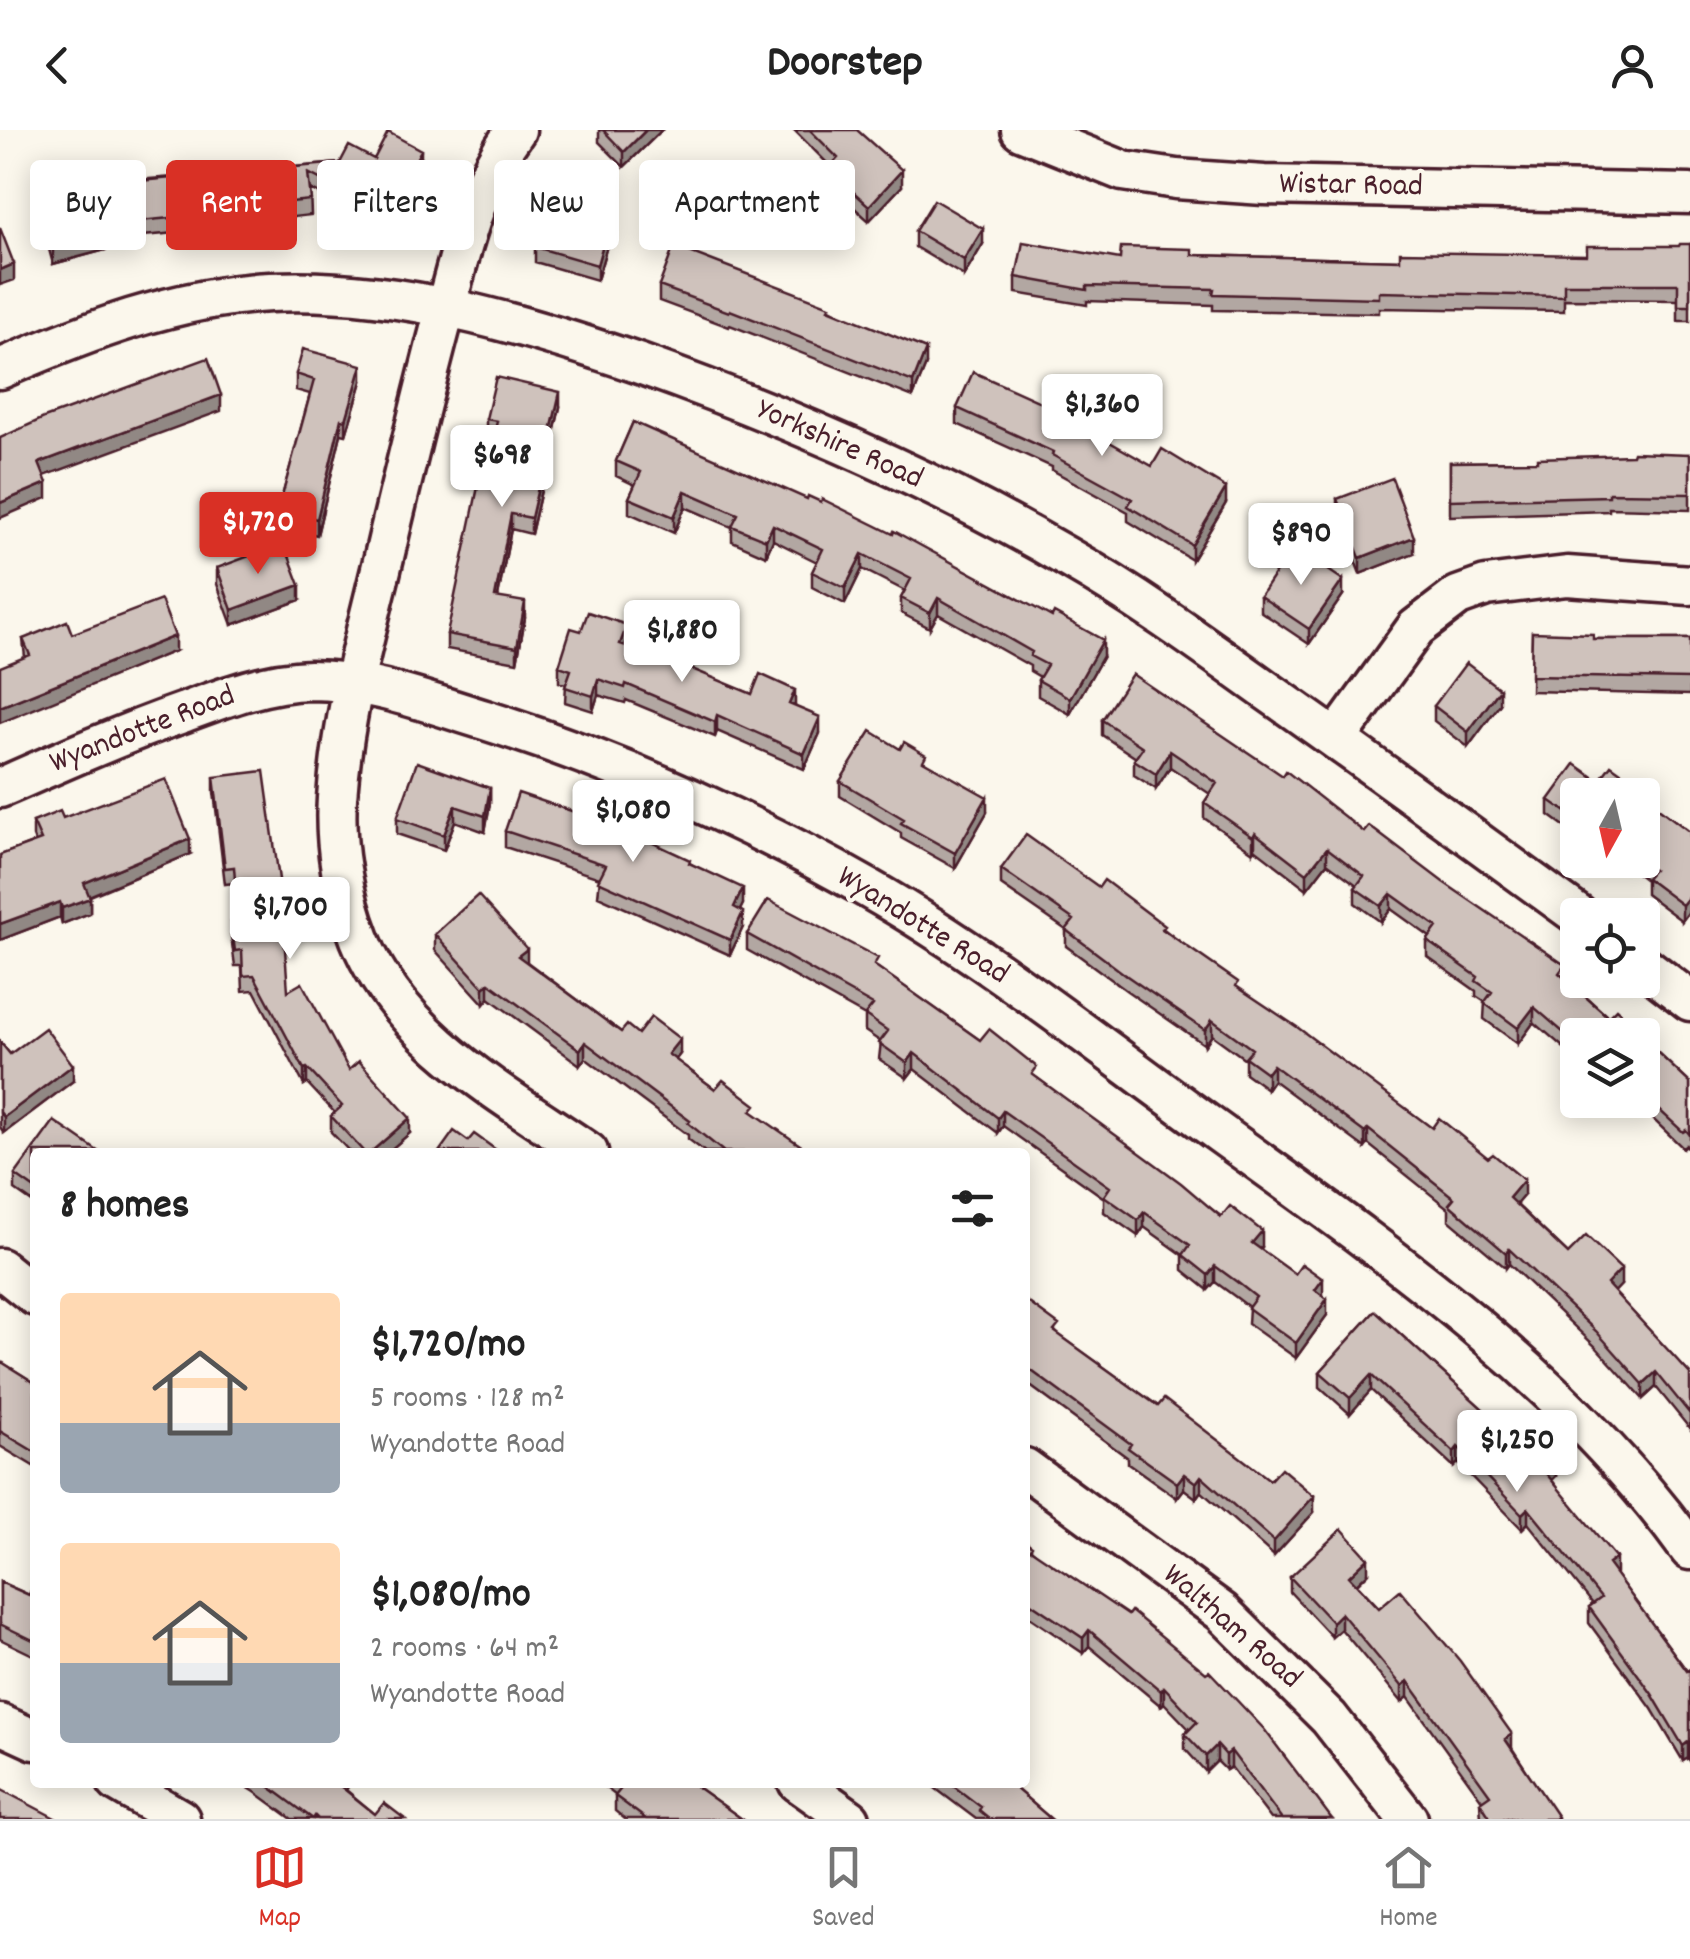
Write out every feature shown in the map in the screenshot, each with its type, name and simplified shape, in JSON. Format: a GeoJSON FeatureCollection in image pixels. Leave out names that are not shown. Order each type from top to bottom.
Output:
{"type":"FeatureCollection","features":[{"type":"Feature","properties":{"kind":"street"},"geometry":{"type":"LineString","coordinates":[[516,130],[482,184],[464,231],[352,684],[336,802],[339,853],[360,940],[378,975],[426,1036],[582,1148]]}},
{"type":"Feature","properties":{"kind":"street","name":"Wistar Road"},"geometry":{"type":"LineString","coordinates":[[1021,130],[1123,170],[1176,179],[1264,185],[1690,194]]}},
{"type":"Feature","properties":{"kind":"street","name":"Yorkshire Road"},"geometry":{"type":"LineString","coordinates":[[0,369],[80,334],[136,317],[231,295],[273,292],[347,294],[446,306],[600,350],[840,442],[994,516],[1068,557],[1174,624],[1560,902]]}},
{"type":"Feature","properties":{"kind":"street"},"geometry":{"type":"LineString","coordinates":[[1336,739],[1416,628],[1458,596],[1486,586],[1567,576],[1690,585]]}},
{"type":"Feature","properties":{"kind":"street","name":"Wyandotte Road"},"geometry":{"type":"LineString","coordinates":[[0,788],[155,722],[231,695],[309,680],[404,695],[505,726],[632,774],[754,828],[871,890],[997,973],[1412,1271],[1579,1418],[1690,1550]]}},
{"type":"Feature","properties":{"kind":"street"},"geometry":{"type":"LineString","coordinates":[[1660,978],[1690,1001]]}},
{"type":"Feature","properties":{"kind":"street"},"geometry":{"type":"LineString","coordinates":[[0,1268],[30,1292]]}},
{"type":"Feature","properties":{"kind":"street","name":"Waltham Road"},"geometry":{"type":"LineString","coordinates":[[1030,1472],[1236,1625],[1329,1718],[1408,1819]]}},
{"type":"Feature","properties":{"kind":"street"},"geometry":{"type":"LineString","coordinates":[[0,1724],[30,1738]]}},
{"type":"Feature","properties":{"kind":"street"},"geometry":{"type":"LineString","coordinates":[[127,1788],[180,1819]]}},
{"type":"Feature","properties":{"kind":"street"},"geometry":{"type":"LineString","coordinates":[[806,1788],[850,1819]]}},
{"type":"Feature","properties":{"kind":"building"},"geometry":{"type":"Polygon","coordinates":[[[603,130],[646,130],[624,152],[603,130]]]}},
{"type":"Feature","properties":{"kind":"building"},"geometry":{"type":"Polygon","coordinates":[[[810,130],[857,130],[902,170],[869,206],[855,193],[855,160],[838,158],[810,130]]]}},
{"type":"Feature","properties":{"kind":"building"},"geometry":{"type":"Polygon","coordinates":[[[388,132],[421,150],[416,160],[342,160],[349,146],[374,159],[388,132]]]}},
{"type":"Feature","properties":{"kind":"building"},"geometry":{"type":"Polygon","coordinates":[[[317,165],[317,178],[308,173],[311,200],[297,201],[297,167],[317,165]]]}},
{"type":"Feature","properties":{"kind":"building"},"geometry":{"type":"Polygon","coordinates":[[[166,179],[166,218],[146,220],[146,180],[166,179]]]}},
{"type":"Feature","properties":{"kind":"building"},"geometry":{"type":"Polygon","coordinates":[[[934,200],[983,229],[964,260],[915,231],[934,200]]]}},
{"type":"Feature","properties":{"kind":"building"},"geometry":{"type":"Polygon","coordinates":[[[0,228],[14,264],[0,270],[0,228]]]}},
{"type":"Feature","properties":{"kind":"building"},"geometry":{"type":"Polygon","coordinates":[[[1023,242],[1120,259],[1121,247],[1192,249],[1192,255],[1400,260],[1400,252],[1587,255],[1587,246],[1690,244],[1690,306],[1678,306],[1678,284],[1564,284],[1564,296],[1379,292],[1379,298],[1213,294],[1214,289],[1087,286],[1087,290],[1016,277],[1023,242]]]}},
{"type":"Feature","properties":{"kind":"building"},"geometry":{"type":"Polygon","coordinates":[[[545,250],[601,250],[597,265],[545,250]]]}},
{"type":"Feature","properties":{"kind":"building"},"geometry":{"type":"Polygon","coordinates":[[[672,250],[684,250],[830,306],[828,309],[926,349],[913,382],[659,286],[672,250]]]}},
{"type":"Feature","properties":{"kind":"building"},"geometry":{"type":"Polygon","coordinates":[[[303,349],[362,365],[346,420],[341,419],[317,519],[278,511],[314,380],[296,374],[303,349]]]}},
{"type":"Feature","properties":{"kind":"building"},"geometry":{"type":"Polygon","coordinates":[[[208,358],[221,395],[39,463],[47,483],[0,503],[0,438],[208,358]]]}},
{"type":"Feature","properties":{"kind":"building"},"geometry":{"type":"Polygon","coordinates":[[[973,372],[1036,400],[1152,466],[1162,449],[1226,488],[1192,545],[1128,506],[1132,499],[1052,455],[1053,452],[957,408],[973,372]]]}},
{"type":"Feature","properties":{"kind":"building"},"geometry":{"type":"Polygon","coordinates":[[[496,377],[560,392],[531,518],[511,514],[495,597],[525,602],[517,647],[447,634],[483,463],[488,464],[497,421],[486,419],[496,377]]]}},
{"type":"Feature","properties":{"kind":"building"},"geometry":{"type":"Polygon","coordinates":[[[633,422],[807,499],[822,499],[893,534],[894,531],[1052,617],[1054,613],[1103,640],[1070,698],[1038,680],[1047,665],[1030,656],[1032,652],[938,598],[930,613],[901,598],[911,579],[862,554],[845,588],[812,572],[823,549],[773,525],[766,540],[732,526],[738,514],[685,491],[674,517],[629,498],[641,472],[616,461],[633,422]]]}},
{"type":"Feature","properties":{"kind":"building"},"geometry":{"type":"Polygon","coordinates":[[[1633,452],[1690,454],[1690,494],[1609,493],[1450,500],[1450,462],[1537,461],[1633,452]]]}},
{"type":"Feature","properties":{"kind":"building"},"geometry":{"type":"Polygon","coordinates":[[[1392,478],[1414,537],[1360,558],[1337,499],[1392,478]]]}},
{"type":"Feature","properties":{"kind":"building"},"geometry":{"type":"Polygon","coordinates":[[[284,543],[300,585],[232,610],[217,568],[284,543]]]}},
{"type":"Feature","properties":{"kind":"building"},"geometry":{"type":"Polygon","coordinates":[[[1293,546],[1343,580],[1309,629],[1260,596],[1293,546]]]}},
{"type":"Feature","properties":{"kind":"building"},"geometry":{"type":"Polygon","coordinates":[[[161,600],[175,636],[0,707],[0,667],[30,655],[23,639],[67,621],[72,634],[161,600]]]}},
{"type":"Feature","properties":{"kind":"building"},"geometry":{"type":"Polygon","coordinates":[[[588,612],[627,625],[620,644],[752,694],[760,674],[795,690],[789,704],[820,717],[804,754],[717,715],[715,722],[626,684],[625,688],[598,679],[593,696],[565,687],[571,670],[559,666],[571,628],[581,631],[588,612]]]}},
{"type":"Feature","properties":{"kind":"building"},"geometry":{"type":"Polygon","coordinates":[[[1532,632],[1593,634],[1593,639],[1690,639],[1690,679],[1531,676],[1532,632]]]}},
{"type":"Feature","properties":{"kind":"building"},"geometry":{"type":"Polygon","coordinates":[[[1466,663],[1500,689],[1468,732],[1434,706],[1466,663]]]}},
{"type":"Feature","properties":{"kind":"building"},"geometry":{"type":"Polygon","coordinates":[[[1132,674],[1283,776],[1286,771],[1364,832],[1369,826],[1560,962],[1560,998],[1587,998],[1608,1017],[1616,1009],[1626,1018],[1560,1018],[1560,1029],[1534,1007],[1518,1028],[1484,1003],[1492,992],[1476,981],[1478,977],[1427,941],[1437,927],[1391,894],[1381,906],[1355,888],[1364,876],[1327,848],[1307,873],[1255,833],[1253,837],[1204,803],[1217,783],[1170,751],[1156,774],[1134,760],[1143,747],[1102,720],[1132,674]]]}},
{"type":"Feature","properties":{"kind":"building"},"geometry":{"type":"Polygon","coordinates":[[[871,731],[900,749],[904,742],[926,755],[923,761],[987,797],[955,853],[901,823],[904,819],[840,781],[871,731]]]}},
{"type":"Feature","properties":{"kind":"building"},"geometry":{"type":"Polygon","coordinates":[[[417,762],[490,788],[485,816],[455,806],[444,835],[397,818],[417,762]]]}},
{"type":"Feature","properties":{"kind":"building"},"geometry":{"type":"Polygon","coordinates":[[[1575,764],[1595,778],[1565,778],[1575,764]]]}},
{"type":"Feature","properties":{"kind":"building"},"geometry":{"type":"Polygon","coordinates":[[[1611,765],[1629,778],[1601,778],[1611,765]]]}},
{"type":"Feature","properties":{"kind":"building"},"geometry":{"type":"Polygon","coordinates":[[[264,771],[281,894],[288,991],[302,983],[349,1070],[359,1061],[410,1118],[376,1148],[360,1148],[331,1116],[342,1106],[304,1069],[254,975],[243,976],[242,950],[235,951],[231,921],[238,920],[234,867],[225,868],[214,777],[264,771]]]}},
{"type":"Feature","properties":{"kind":"building"},"geometry":{"type":"Polygon","coordinates":[[[166,779],[190,839],[84,883],[90,898],[62,908],[60,902],[0,924],[0,855],[41,840],[33,822],[60,811],[63,818],[166,779]]]}},
{"type":"Feature","properties":{"kind":"building"},"geometry":{"type":"Polygon","coordinates":[[[1560,785],[1560,808],[1549,800],[1560,785]]]}},
{"type":"Feature","properties":{"kind":"building"},"geometry":{"type":"Polygon","coordinates":[[[518,793],[619,827],[743,888],[734,907],[743,912],[730,940],[598,881],[606,865],[505,831],[518,793]]]}},
{"type":"Feature","properties":{"kind":"building"},"geometry":{"type":"Polygon","coordinates":[[[1660,809],[1690,832],[1690,895],[1682,905],[1646,878],[1660,878],[1660,809]]]}},
{"type":"Feature","properties":{"kind":"building"},"geometry":{"type":"Polygon","coordinates":[[[1026,835],[1099,887],[1104,880],[1165,926],[1162,929],[1238,982],[1236,986],[1432,1128],[1439,1118],[1488,1158],[1493,1154],[1524,1180],[1509,1198],[1568,1254],[1586,1236],[1621,1269],[1607,1284],[1690,1374],[1690,1414],[1656,1372],[1643,1384],[1596,1331],[1509,1249],[1506,1253],[1449,1204],[1454,1198],[1368,1129],[1365,1133],[1273,1065],[1267,1073],[1245,1057],[1252,1049],[1212,1020],[1205,1030],[1066,930],[1074,920],[1001,869],[1026,835]]]}},
{"type":"Feature","properties":{"kind":"building"},"geometry":{"type":"Polygon","coordinates":[[[478,895],[527,949],[518,956],[621,1032],[627,1025],[638,1034],[651,1017],[680,1039],[668,1054],[715,1089],[723,1080],[756,1105],[751,1111],[804,1148],[719,1148],[690,1121],[585,1042],[580,1050],[489,983],[484,988],[435,934],[478,895]]]}},
{"type":"Feature","properties":{"kind":"building"},"geometry":{"type":"Polygon","coordinates":[[[768,900],[878,958],[874,965],[980,1040],[989,1029],[1037,1067],[1032,1074],[1221,1217],[1230,1206],[1262,1231],[1252,1243],[1295,1274],[1302,1264],[1323,1279],[1315,1290],[1327,1299],[1296,1343],[1248,1308],[1256,1297],[1237,1282],[1215,1266],[1208,1275],[1183,1255],[1190,1245],[1144,1212],[1138,1220],[1104,1196],[1110,1187],[1003,1111],[998,1118],[914,1053],[907,1063],[879,1043],[888,1031],[865,1015],[873,1005],[747,934],[768,900]]]}},
{"type":"Feature","properties":{"kind":"building"},"geometry":{"type":"Polygon","coordinates":[[[45,1028],[73,1065],[4,1117],[0,1112],[0,1042],[10,1054],[45,1028]]]}},
{"type":"Feature","properties":{"kind":"building"},"geometry":{"type":"Polygon","coordinates":[[[1660,1055],[1690,1083],[1690,1135],[1686,1130],[1683,1132],[1660,1111],[1660,1055]]]}},
{"type":"Feature","properties":{"kind":"building"},"geometry":{"type":"Polygon","coordinates":[[[54,1121],[93,1148],[34,1148],[54,1121]]]}},
{"type":"Feature","properties":{"kind":"building"},"geometry":{"type":"Polygon","coordinates":[[[454,1131],[468,1141],[474,1134],[493,1148],[442,1148],[454,1131]]]}},
{"type":"Feature","properties":{"kind":"building"},"geometry":{"type":"Polygon","coordinates":[[[30,1154],[30,1186],[15,1175],[30,1154]]]}},
{"type":"Feature","properties":{"kind":"building"},"geometry":{"type":"Polygon","coordinates":[[[1030,1304],[1059,1325],[1054,1331],[1158,1406],[1164,1399],[1270,1480],[1281,1468],[1314,1496],[1274,1541],[1201,1476],[1196,1483],[1184,1474],[1177,1483],[1128,1448],[1131,1444],[1030,1370],[1030,1304]]]}},
{"type":"Feature","properties":{"kind":"building"},"geometry":{"type":"Polygon","coordinates":[[[1375,1311],[1528,1450],[1537,1441],[1556,1461],[1545,1472],[1616,1558],[1608,1564],[1687,1671],[1690,1669],[1690,1746],[1688,1742],[1683,1746],[1652,1694],[1589,1607],[1601,1598],[1528,1508],[1522,1514],[1458,1447],[1454,1452],[1371,1375],[1350,1398],[1320,1372],[1375,1311]]]}},
{"type":"Feature","properties":{"kind":"building"},"geometry":{"type":"Polygon","coordinates":[[[0,1361],[30,1380],[30,1449],[0,1431],[0,1361]]]}},
{"type":"Feature","properties":{"kind":"building"},"geometry":{"type":"Polygon","coordinates":[[[1342,1529],[1368,1558],[1349,1576],[1379,1608],[1400,1590],[1460,1661],[1512,1734],[1505,1739],[1558,1817],[1491,1819],[1480,1802],[1490,1795],[1408,1681],[1402,1686],[1341,1613],[1332,1622],[1290,1577],[1342,1529]]]}},
{"type":"Feature","properties":{"kind":"building"},"geometry":{"type":"Polygon","coordinates":[[[1030,1549],[1128,1615],[1131,1611],[1206,1673],[1209,1671],[1264,1729],[1332,1819],[1282,1819],[1231,1751],[1226,1755],[1217,1745],[1206,1756],[1185,1734],[1197,1722],[1164,1687],[1161,1691],[1089,1630],[1083,1638],[1030,1602],[1030,1549]]]}},
{"type":"Feature","properties":{"kind":"building"},"geometry":{"type":"Polygon","coordinates":[[[0,1582],[30,1593],[30,1639],[0,1624],[0,1582]]]}},
{"type":"Feature","properties":{"kind":"building"},"geometry":{"type":"Polygon","coordinates":[[[271,1788],[343,1788],[375,1814],[384,1803],[405,1819],[315,1816],[313,1819],[271,1788]]]}},
{"type":"Feature","properties":{"kind":"building"},"geometry":{"type":"Polygon","coordinates":[[[621,1788],[698,1788],[742,1819],[646,1819],[615,1796],[621,1788]]]}},
{"type":"Feature","properties":{"kind":"building"},"geometry":{"type":"Polygon","coordinates":[[[956,1788],[1015,1788],[1051,1819],[990,1819],[979,1810],[981,1807],[956,1788]]]}},
{"type":"Feature","properties":{"kind":"building"},"geometry":{"type":"Polygon","coordinates":[[[0,1789],[57,1819],[0,1819],[0,1789]]]}}]}
